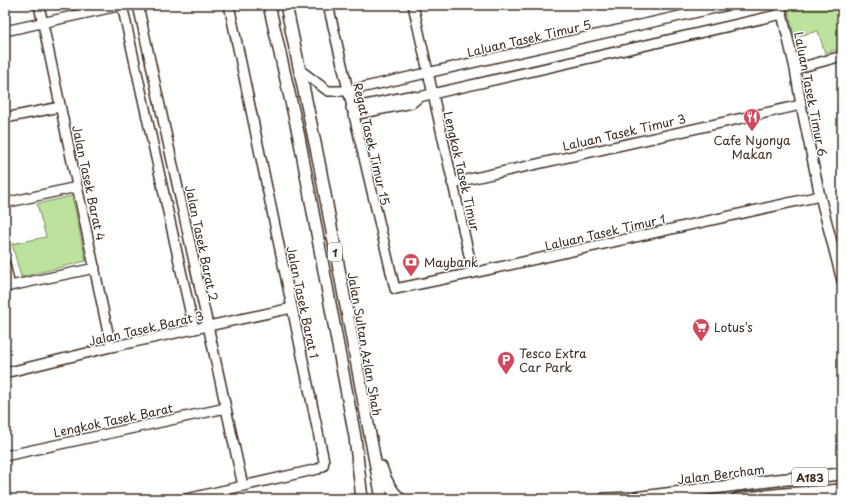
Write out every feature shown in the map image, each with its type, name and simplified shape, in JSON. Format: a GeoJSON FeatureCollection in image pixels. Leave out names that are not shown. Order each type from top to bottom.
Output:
{"type":"FeatureCollection","features":[{"type":"Feature","properties":{"kind":"main road","name":"1"},"geometry":{"type":"LineString","coordinates":[[269,5],[299,137],[355,437],[362,499]]}},
{"type":"Feature","properties":{"kind":"main road","name":"Jalan Sultan Azlan Shah"},"geometry":{"type":"LineString","coordinates":[[286,5],[319,162],[368,431],[382,499]]}},
{"type":"Feature","properties":{"kind":"main road"},"geometry":{"type":"LineString","coordinates":[[368,431],[386,481],[391,491],[400,499]]}},
{"type":"Feature","properties":{"kind":"main road"},"geometry":{"type":"LineString","coordinates":[[777,480],[797,473],[842,466]]}},
{"type":"Feature","properties":{"kind":"main road","name":"Jalan Bercham"},"geometry":{"type":"LineString","coordinates":[[604,499],[634,498],[777,480],[842,474]]}},
{"type":"Feature","properties":{"kind":"main road"},"geometry":{"type":"LineString","coordinates":[[361,485],[366,499]]}},
{"type":"Feature","properties":{"kind":"main road","name":"A183"},"geometry":{"type":"LineString","coordinates":[[737,499],[842,490]]}},
{"type":"Feature","properties":{"kind":"street","name":"Jalan Tasek Barat 4"},"geometry":{"type":"LineString","coordinates":[[39,5],[111,347]]}},
{"type":"Feature","properties":{"kind":"street"},"geometry":{"type":"LineString","coordinates":[[5,31],[122,5],[194,329]]}},
{"type":"Feature","properties":{"kind":"street","name":"Jalan Tasek Barat 2"},"geometry":{"type":"LineString","coordinates":[[138,5],[243,486]]}},
{"type":"Feature","properties":{"kind":"street","name":"Jalan Tasek Barat 1"},"geometry":{"type":"LineString","coordinates":[[186,499],[318,469],[322,466],[324,460],[229,5]]}},
{"type":"Feature","properties":{"kind":"street","name":"Regat Tasek Timur 15"},"geometry":{"type":"LineString","coordinates":[[328,5],[394,289]]}},
{"type":"Feature","properties":{"kind":"street","name":"Lengkok Tasek Timur"},"geometry":{"type":"LineString","coordinates":[[413,5],[473,273]]}},
{"type":"Feature","properties":{"kind":"street","name":"Laluan Tasek Timur 5"},"geometry":{"type":"LineString","coordinates":[[428,73],[729,5]]}},
{"type":"Feature","properties":{"kind":"street"},"geometry":{"type":"LineString","coordinates":[[352,111],[412,103],[419,97],[781,9]]}},
{"type":"Feature","properties":{"kind":"street","name":"Laluan Tasek Timur 6"},"geometry":{"type":"LineString","coordinates":[[781,9],[795,69],[820,196],[842,282]]}},
{"type":"Feature","properties":{"kind":"street"},"geometry":{"type":"LineString","coordinates":[[795,69],[842,56]]}},
{"type":"Feature","properties":{"kind":"street"},"geometry":{"type":"LineString","coordinates":[[300,70],[328,91],[347,91],[428,73]]}},
{"type":"Feature","properties":{"kind":"street","name":"Laluan Tasek Timur 3"},"geometry":{"type":"LineString","coordinates":[[452,183],[801,105]]}},
{"type":"Feature","properties":{"kind":"street"},"geometry":{"type":"LineString","coordinates":[[5,118],[60,107]]}},
{"type":"Feature","properties":{"kind":"street"},"geometry":{"type":"LineString","coordinates":[[5,203],[78,187]]}},
{"type":"Feature","properties":{"kind":"street","name":"Laluan Tasek Timur 1"},"geometry":{"type":"LineString","coordinates":[[394,289],[473,273],[820,196]]}},
{"type":"Feature","properties":{"kind":"street"},"geometry":{"type":"LineString","coordinates":[[5,264],[7,287],[94,268]]}},
{"type":"Feature","properties":{"kind":"street","name":"Jalan Tasek Barat 3"},"geometry":{"type":"LineString","coordinates":[[5,373],[111,347],[292,308]]}},
{"type":"Feature","properties":{"kind":"street","name":"Lengkok Tasek Barat"},"geometry":{"type":"LineString","coordinates":[[5,456],[226,408]]}},
{"type":"Feature","properties":{"kind":"green space"},"geometry":{"type":"Polygon","coordinates":[[[787,5],[842,5],[842,48],[825,53],[818,31],[794,37],[787,5]]]}},
{"type":"Feature","properties":{"kind":"green space"},"geometry":{"type":"Polygon","coordinates":[[[72,196],[86,261],[21,277],[12,244],[46,237],[37,204],[72,196]]]}},
{"type":"Feature","properties":{"kind":"place","name":"Cafe Nyonya Makan"},"geometry":{"type":"Point","coordinates":[752,132]}},
{"type":"Feature","properties":{"kind":"place","name":"Maybank"},"geometry":{"type":"Point","coordinates":[411,277]}},
{"type":"Feature","properties":{"kind":"place","name":"Lotus's"},"geometry":{"type":"Point","coordinates":[701,342]}},
{"type":"Feature","properties":{"kind":"place","name":"Tesco Extra Car Park"},"geometry":{"type":"Point","coordinates":[506,375]}}]}
